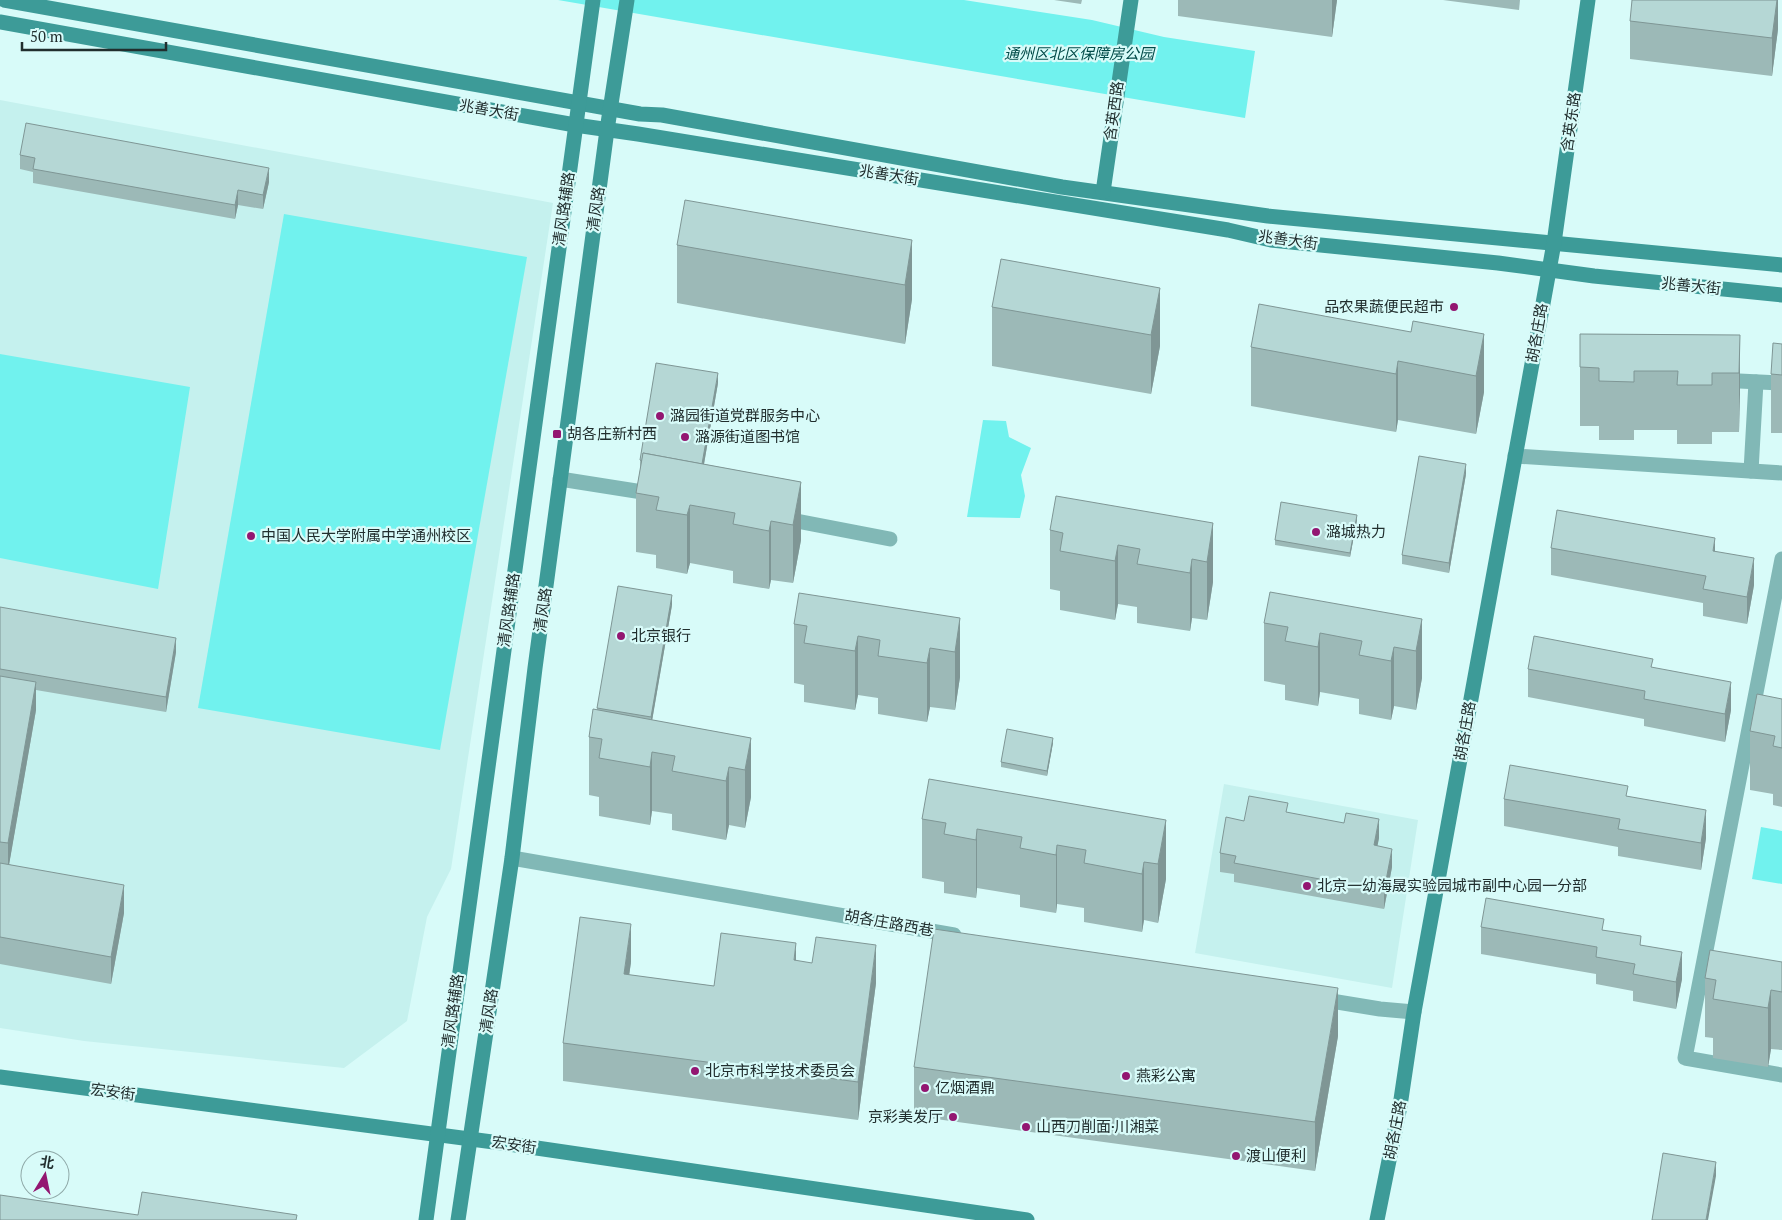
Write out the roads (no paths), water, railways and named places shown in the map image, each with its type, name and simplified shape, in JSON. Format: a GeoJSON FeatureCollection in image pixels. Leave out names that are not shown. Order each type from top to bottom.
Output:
{"type":"FeatureCollection","features":[{"type":"Feature","properties":{"kind":"street","name":"兆善大街"},"geometry":{"type":"LineString","coordinates":[[4,0],[640,114],[662,115],[1062,187],[1268,216],[1782,265]]}},
{"type":"Feature","properties":{"kind":"street","name":"清风路辅路"},"geometry":{"type":"LineString","coordinates":[[426,1220],[436,1134],[593,0]]}},
{"type":"Feature","properties":{"kind":"street","name":"清风路"},"geometry":{"type":"LineString","coordinates":[[458,1220],[512,858],[560,479],[610,108],[627,0]]}},
{"type":"Feature","properties":{"kind":"street","name":"含英西路"},"geometry":{"type":"LineString","coordinates":[[1103,192],[1130,0]]}},
{"type":"Feature","properties":{"kind":"street","name":"含英东路"},"geometry":{"type":"LineString","coordinates":[[1554,243],[1588,0]]}},
{"type":"Feature","properties":{"kind":"street","name":"兆善大街"},"geometry":{"type":"LineString","coordinates":[[0,22],[575,125],[1228,230],[1271,240],[1594,276],[1782,294]]}},
{"type":"Feature","properties":{"kind":"street","name":"胡各庄路"},"geometry":{"type":"LineString","coordinates":[[1377,1220],[1400,1106],[1414,1012],[1554,243]]}},
{"type":"Feature","properties":{"kind":"street"},"geometry":{"type":"LineString","coordinates":[[1707,379],[1782,383]]}},
{"type":"Feature","properties":{"kind":"street"},"geometry":{"type":"LineString","coordinates":[[1752,470],[1756,382]]}},
{"type":"Feature","properties":{"kind":"street"},"geometry":{"type":"LineString","coordinates":[[1515,456],[1782,473]]}},
{"type":"Feature","properties":{"kind":"street"},"geometry":{"type":"LineString","coordinates":[[560,479],[668,496]]}},
{"type":"Feature","properties":{"kind":"street"},"geometry":{"type":"LineString","coordinates":[[764,514],[890,539]]}},
{"type":"Feature","properties":{"kind":"street"},"geometry":{"type":"LineString","coordinates":[[1782,559],[1686,1058],[1782,1075]]}},
{"type":"Feature","properties":{"kind":"street","name":"胡各庄路西巷"},"geometry":{"type":"LineString","coordinates":[[512,858],[969,937]]}},
{"type":"Feature","properties":{"kind":"street"},"geometry":{"type":"LineString","coordinates":[[1302,996],[1380,1009],[1414,1012]]}},
{"type":"Feature","properties":{"kind":"street","name":"宏安街"},"geometry":{"type":"LineString","coordinates":[[0,1077],[436,1134],[1027,1220]]}},
{"type":"Feature","properties":{"kind":"place","name":"品农果蔬便民超市"},"geometry":{"type":"Point","coordinates":[1454,307]}},
{"type":"Feature","properties":{"kind":"place","name":"潞园街道党群服务中心"},"geometry":{"type":"Point","coordinates":[660,416]}},
{"type":"Feature","properties":{"kind":"place","name":"胡各庄新村西"},"geometry":{"type":"Point","coordinates":[557,434]}},
{"type":"Feature","properties":{"kind":"place","name":"潞源街道图书馆"},"geometry":{"type":"Point","coordinates":[685,437]}},
{"type":"Feature","properties":{"kind":"place","name":"潞城热力"},"geometry":{"type":"Point","coordinates":[1316,532]}},
{"type":"Feature","properties":{"kind":"place","name":"中国人民大学附属中学通州校区"},"geometry":{"type":"Point","coordinates":[251,536]}},
{"type":"Feature","properties":{"kind":"place","name":"北京银行"},"geometry":{"type":"Point","coordinates":[621,636]}},
{"type":"Feature","properties":{"kind":"place","name":"北京一幼海晟实验园城市副中心园一分部"},"geometry":{"type":"Point","coordinates":[1307,886]}},
{"type":"Feature","properties":{"kind":"place","name":"北京市科学技术委员会"},"geometry":{"type":"Point","coordinates":[695,1071]}},
{"type":"Feature","properties":{"kind":"place","name":"燕彩公寓"},"geometry":{"type":"Point","coordinates":[1126,1076]}},
{"type":"Feature","properties":{"kind":"place","name":"亿烟酒鼎"},"geometry":{"type":"Point","coordinates":[925,1088]}},
{"type":"Feature","properties":{"kind":"place","name":"京彩美发厅"},"geometry":{"type":"Point","coordinates":[953,1117]}},
{"type":"Feature","properties":{"kind":"place","name":"山西刀削面·川湘菜"},"geometry":{"type":"Point","coordinates":[1026,1127]}},
{"type":"Feature","properties":{"kind":"place","name":"渡山便利"},"geometry":{"type":"Point","coordinates":[1236,1156]}},
{"type":"Feature","properties":{"kind":"park label","name":"通州区北区保障房公园"},"geometry":{"type":"Point","coordinates":[1079,54]}}]}
